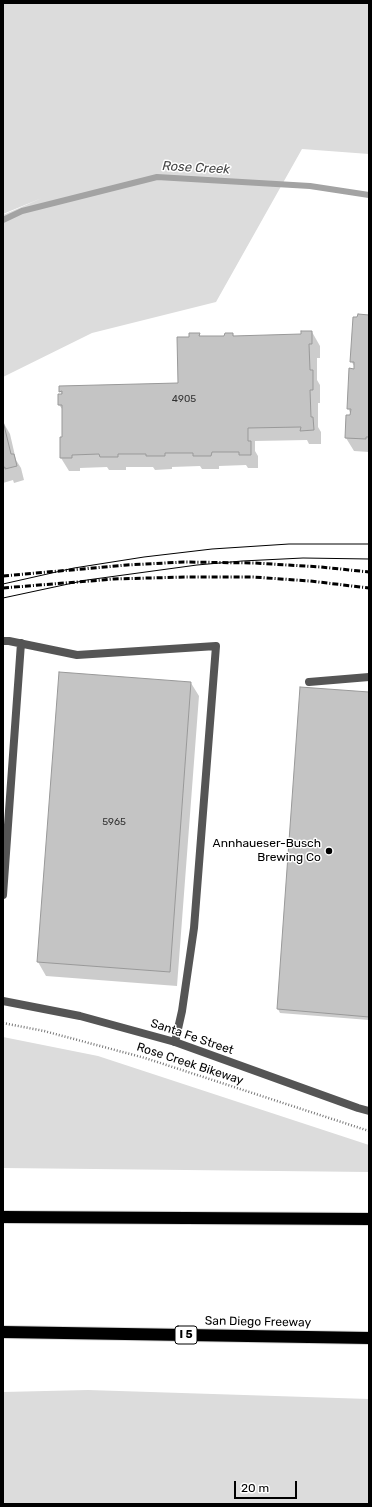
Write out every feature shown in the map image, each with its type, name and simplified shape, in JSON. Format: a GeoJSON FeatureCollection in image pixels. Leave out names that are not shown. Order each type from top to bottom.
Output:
{"type":"FeatureCollection","features":[{"type":"Feature","properties":{"kind":"highway"},"geometry":{"type":"LineString","coordinates":[[3,1217],[369,1219]]}},
{"type":"Feature","properties":{"kind":"highway","name":"San Diego Freeway"},"geometry":{"type":"LineString","coordinates":[[3,1332],[369,1338]]}},
{"type":"Feature","properties":{"kind":"street"},"geometry":{"type":"LineString","coordinates":[[3,641],[21,643],[77,655],[216,646],[194,928],[182,1011],[175,1042]]}},
{"type":"Feature","properties":{"kind":"street"},"geometry":{"type":"LineString","coordinates":[[3,895],[21,643]]}},
{"type":"Feature","properties":{"kind":"street"},"geometry":{"type":"LineString","coordinates":[[309,682],[369,677]]}},
{"type":"Feature","properties":{"kind":"street","name":"Santa Fe Street"},"geometry":{"type":"LineString","coordinates":[[3,1001],[80,1016],[175,1042],[278,1080],[369,1111]]}},
{"type":"Feature","properties":{"kind":"path","name":"Rose Creek Bikeway"},"geometry":{"type":"LineString","coordinates":[[3,1024],[44,1031],[145,1058],[369,1131]]}},
{"type":"Feature","properties":{"kind":"shaded area"},"geometry":{"type":"Polygon","coordinates":[[[3,3],[369,3],[369,154],[302,149],[216,302],[92,333],[3,377],[3,215],[42,198],[3,214],[3,3]]]}},
{"type":"Feature","properties":{"kind":"shaded area"},"geometry":{"type":"Polygon","coordinates":[[[3,1037],[98,1056],[369,1145],[369,1172],[3,1168],[3,1037]]]}},
{"type":"Feature","properties":{"kind":"shaded area"},"geometry":{"type":"Polygon","coordinates":[[[88,1390],[369,1399],[369,1504],[3,1504],[3,1392],[88,1390]]]}},
{"type":"Feature","properties":{"kind":"building"},"geometry":{"type":"Polygon","coordinates":[[[358,314],[369,315],[369,437],[366,437],[366,439],[345,438],[346,415],[350,415],[351,409],[347,409],[349,368],[354,369],[354,362],[350,362],[353,317],[357,317],[358,314]]]}},
{"type":"Feature","properties":{"kind":"building"},"geometry":{"type":"Polygon","coordinates":[[[301,331],[312,331],[312,344],[309,344],[310,370],[313,370],[313,390],[310,390],[311,417],[313,417],[314,430],[300,431],[301,427],[248,428],[248,441],[251,441],[251,455],[239,455],[239,452],[212,452],[211,456],[193,456],[193,453],[165,453],[165,456],[118,454],[118,457],[100,457],[99,454],[72,455],[72,458],[60,458],[60,437],[62,437],[62,405],[58,405],[58,394],[62,394],[62,391],[59,392],[59,386],[178,383],[177,337],[189,337],[189,333],[200,333],[199,336],[224,336],[225,333],[233,333],[233,336],[301,334],[301,331]]]}},
{"type":"Feature","properties":{"kind":"building"},"geometry":{"type":"Polygon","coordinates":[[[3,421],[11,454],[14,454],[17,466],[5,469],[5,467],[3,468],[3,421]]]}},
{"type":"Feature","properties":{"kind":"building"},"geometry":{"type":"Polygon","coordinates":[[[59,672],[191,682],[170,972],[37,962],[59,672]]]}},
{"type":"Feature","properties":{"kind":"building","name":"Annhaueser-Busch Brewing Co"},"geometry":{"type":"Polygon","coordinates":[[[300,687],[369,692],[369,1017],[277,1009],[300,687]]]}},
{"type":"Feature","properties":{"kind":"waterway","name":"Rose Creek"},"geometry":{"type":"LineString","coordinates":[[3,220],[22,211],[157,177],[310,186],[369,195]]}},
{"type":"Feature","properties":{"kind":"tram line"},"geometry":{"type":"LineString","coordinates":[[3,584],[74,568],[144,557],[212,549],[289,544],[369,544]]}},
{"type":"Feature","properties":{"kind":"tram line"},"geometry":{"type":"LineString","coordinates":[[3,598],[87,580],[197,565],[303,558],[369,559]]}},
{"type":"Feature","properties":{"kind":"railway"},"geometry":{"type":"LineString","coordinates":[[3,576],[127,565],[184,562],[254,563],[321,567],[369,572]]}},
{"type":"Feature","properties":{"kind":"railway"},"geometry":{"type":"LineString","coordinates":[[3,588],[114,579],[186,577],[253,577],[310,581],[369,588]]}},
{"type":"Feature","properties":{"kind":"place","name":"Annhaueser-Busch Brewing Co"},"geometry":{"type":"Point","coordinates":[329,851]}}]}
